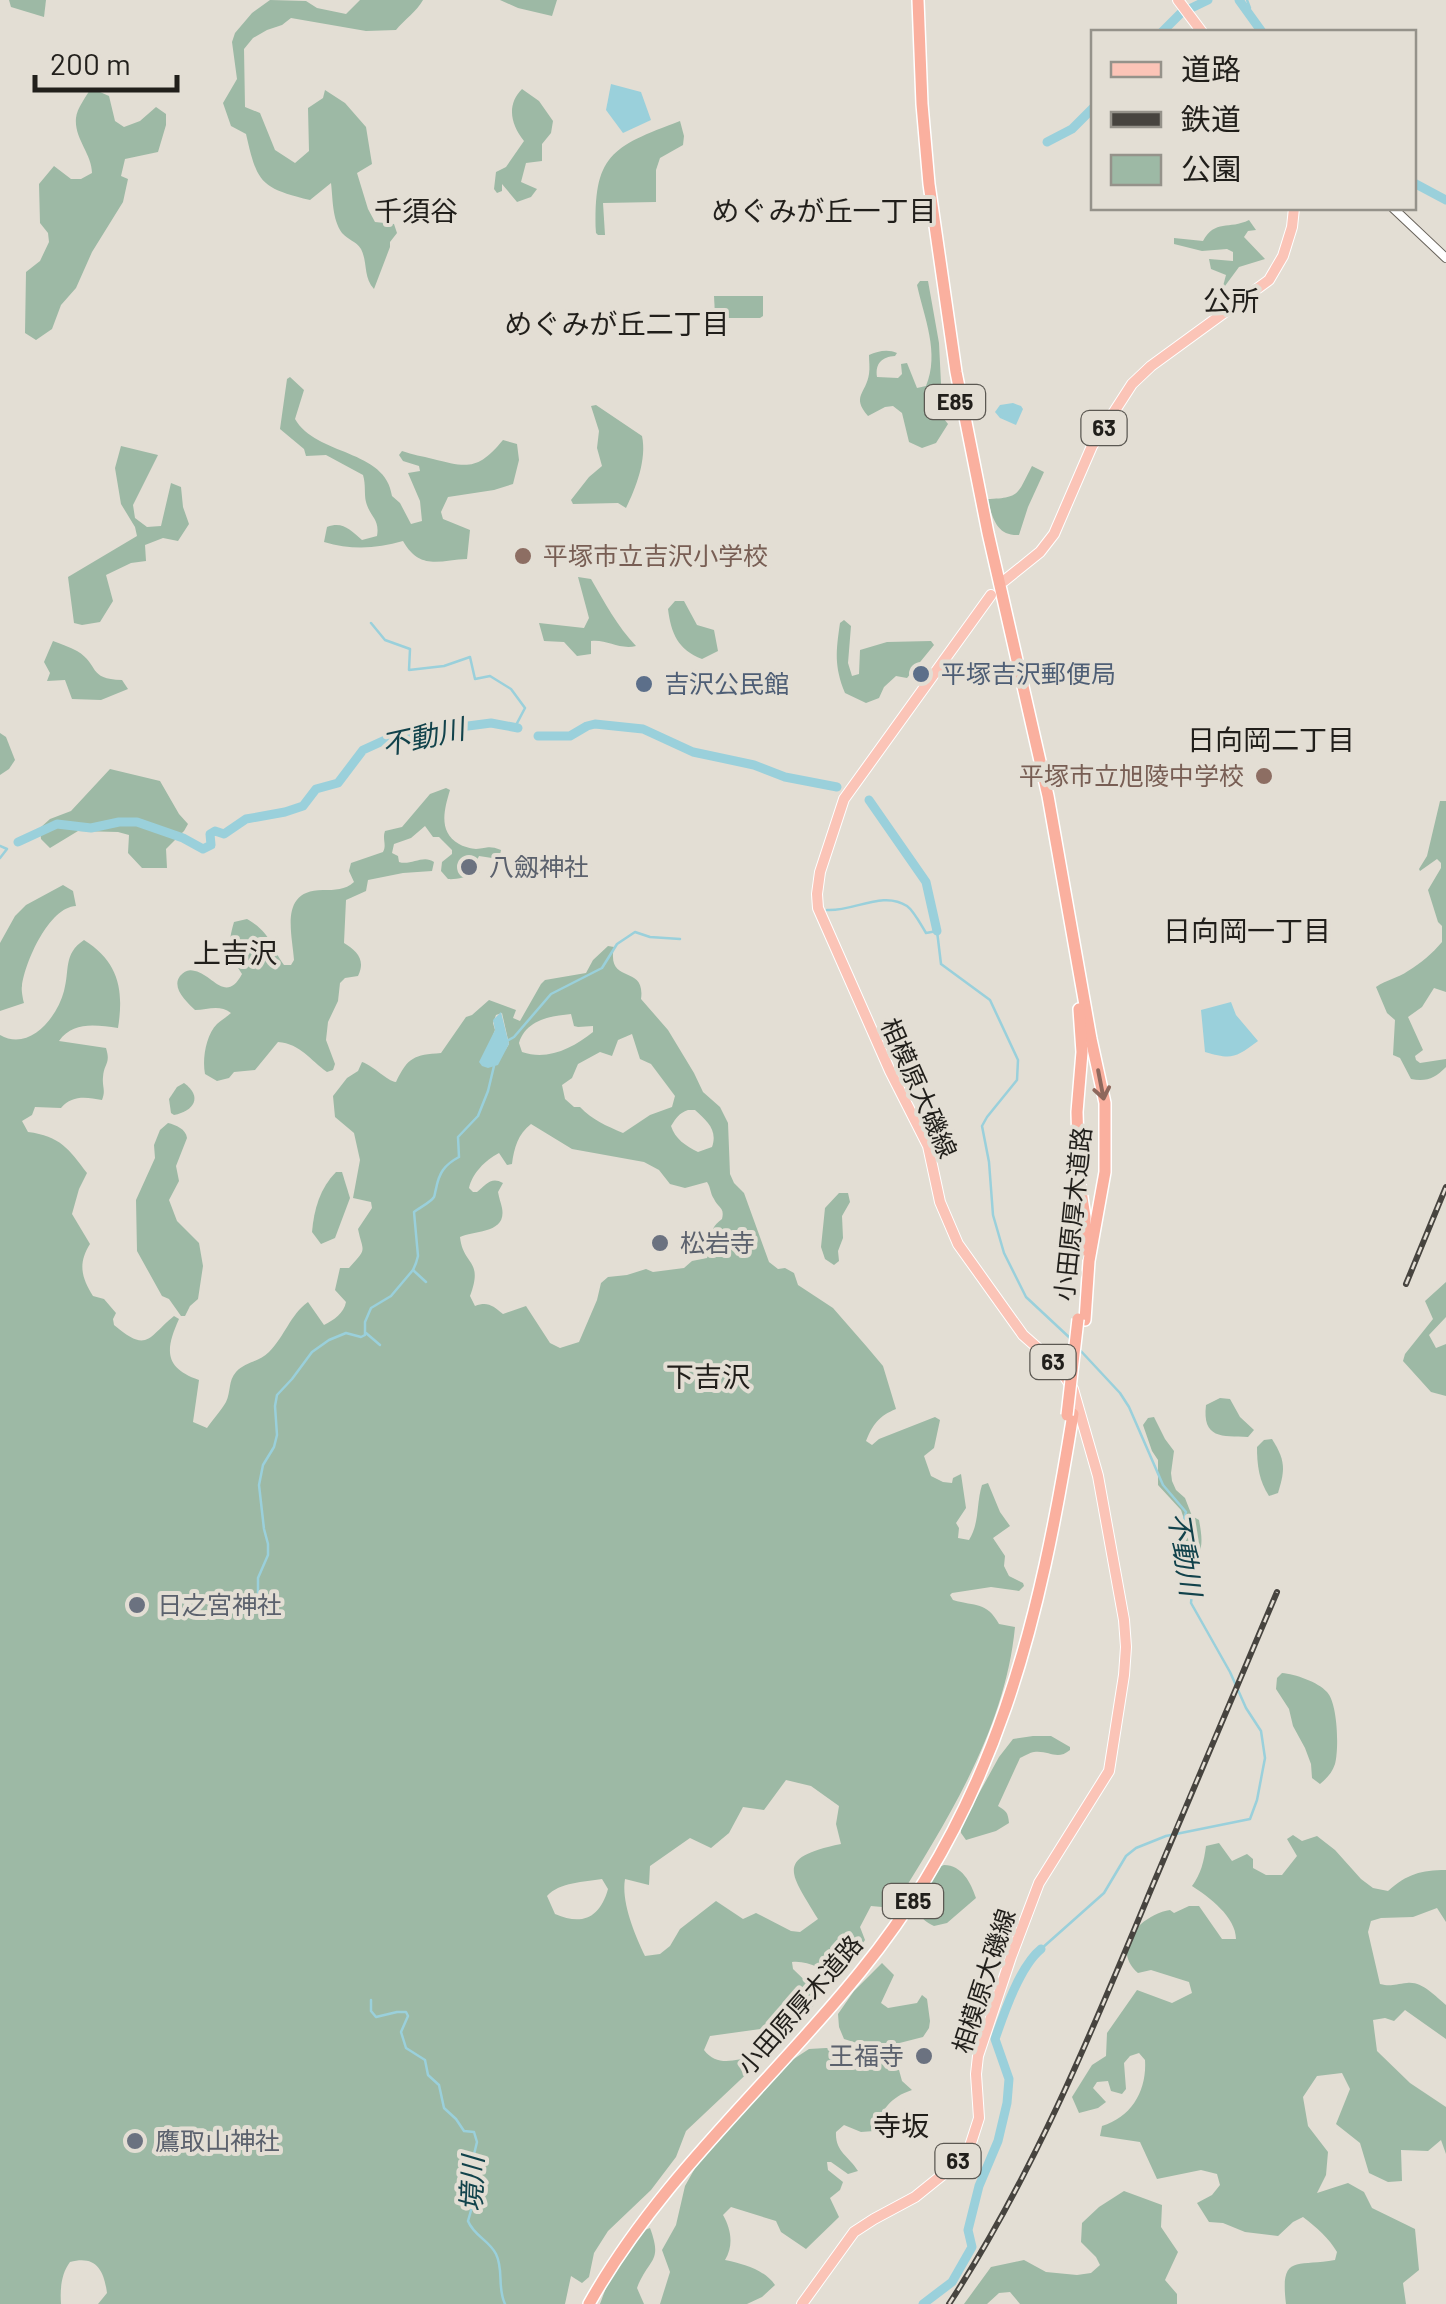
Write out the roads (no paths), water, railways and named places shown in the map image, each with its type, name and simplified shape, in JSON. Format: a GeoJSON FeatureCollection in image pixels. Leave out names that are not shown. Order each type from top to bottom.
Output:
{"type":"FeatureCollection","features":[{"type":"Feature","properties":{"kind":"highway","name":"小田原厚木道路"},"geometry":{"type":"LineString","coordinates":[[586,2304],[624,2238],[653,2198],[874,1944],[911,1892],[956,1815],[994,1727],[1017,1654],[1048,1522],[1070,1414],[1089,1261],[1105,1172],[1105,1109],[954,358],[929,184],[915,0]]}},
{"type":"Feature","properties":{"kind":"highway","name":"小田原厚木道路"},"geometry":{"type":"LineString","coordinates":[[1049,817],[1082,1034],[1077,1112],[1085,1227],[1082,1319]]}},
{"type":"Feature","properties":{"kind":"main road"},"geometry":{"type":"LineString","coordinates":[[1183,7],[1200,30]]}},
{"type":"Feature","properties":{"kind":"main road","name":"63"},"geometry":{"type":"LineString","coordinates":[[1004,581],[1040,552],[1054,534],[1092,446],[1132,384],[1269,280],[1283,256],[1294,210]]}},
{"type":"Feature","properties":{"kind":"main road"},"geometry":{"type":"LineString","coordinates":[[1395,210],[1446,258]]}},
{"type":"Feature","properties":{"kind":"main road","name":"相模原大磯線"},"geometry":{"type":"LineString","coordinates":[[802,2304],[854,2232],[914,2198],[970,2146],[979,2118],[978,2056],[996,1997],[1039,1883],[1109,1771],[1124,1671],[1124,1620],[1105,1508],[1073,1389],[1057,1365],[1022,1335],[958,1244],[940,1202],[928,1146],[818,908],[820,872],[844,799],[991,595]]}},
{"type":"Feature","properties":{"kind":"water"},"geometry":{"type":"Polygon","coordinates":[[[611,84],[641,92],[651,120],[623,133],[606,110],[611,84]]]}},
{"type":"Feature","properties":{"kind":"water"},"geometry":{"type":"Polygon","coordinates":[[[1013,403],[1023,409],[1016,425],[995,412],[1000,405],[1013,403]]]}},
{"type":"Feature","properties":{"kind":"water"},"geometry":{"type":"Polygon","coordinates":[[[1231,1002],[1236,1015],[1258,1041],[1233,1056],[1205,1052],[1201,1010],[1231,1002]]]}},
{"type":"Feature","properties":{"kind":"water"},"geometry":{"type":"Polygon","coordinates":[[[501,1012],[509,1044],[498,1065],[488,1068],[479,1062],[495,1030],[493,1020],[501,1012]]]}},
{"type":"Feature","properties":{"kind":"waterway"},"geometry":{"type":"LineString","coordinates":[[1164,30],[1181,13],[1208,0]]}},
{"type":"Feature","properties":{"kind":"waterway"},"geometry":{"type":"LineString","coordinates":[[1239,0],[1261,30]]}},
{"type":"Feature","properties":{"kind":"waterway"},"geometry":{"type":"LineString","coordinates":[[1247,0],[1247,12]]}},
{"type":"Feature","properties":{"kind":"waterway"},"geometry":{"type":"LineString","coordinates":[[1047,142],[1072,129],[1091,110]]}},
{"type":"Feature","properties":{"kind":"waterway"},"geometry":{"type":"LineString","coordinates":[[1416,184],[1446,200]]}},
{"type":"Feature","properties":{"kind":"waterway"},"geometry":{"type":"LineString","coordinates":[[371,623],[385,640],[410,649],[409,670],[444,666],[470,657],[475,679],[490,676],[511,689],[525,708],[515,727]]}},
{"type":"Feature","properties":{"kind":"waterway","name":"不動川"},"geometry":{"type":"LineString","coordinates":[[18,842],[57,824],[91,828],[137,822],[203,849],[211,845],[210,834],[215,831],[224,834],[246,819],[303,806],[316,789],[338,783],[363,750],[385,740],[491,723],[518,728]]}},
{"type":"Feature","properties":{"kind":"waterway","name":"不動川"},"geometry":{"type":"LineString","coordinates":[[538,736],[570,736],[595,724],[643,729],[693,752],[837,787]]}},
{"type":"Feature","properties":{"kind":"waterway","name":"不動川"},"geometry":{"type":"LineString","coordinates":[[869,800],[926,882],[937,931]]}},
{"type":"Feature","properties":{"kind":"waterway","name":"不動川"},"geometry":{"type":"LineString","coordinates":[[0,846],[7,849],[0,858]]}},
{"type":"Feature","properties":{"kind":"waterway","name":"不動川"},"geometry":{"type":"LineString","coordinates":[[827,910],[888,900],[907,906],[926,933],[937,931],[941,964],[990,1000],[1018,1060],[1017,1080],[982,1126],[993,1215],[1004,1253],[1026,1297],[1071,1339]]}},
{"type":"Feature","properties":{"kind":"waterway"},"geometry":{"type":"LineString","coordinates":[[507,1041],[551,994],[602,968],[617,944],[635,932],[680,939]]}},
{"type":"Feature","properties":{"kind":"waterway"},"geometry":{"type":"LineString","coordinates":[[258,1595],[258,1578],[268,1555],[259,1485],[263,1465],[277,1435],[277,1395],[312,1352],[329,1340],[346,1333],[365,1335],[371,1308],[391,1296],[413,1270],[418,1256],[414,1212],[432,1199],[443,1170],[459,1157],[458,1137],[478,1116],[494,1066]]}},
{"type":"Feature","properties":{"kind":"waterway"},"geometry":{"type":"LineString","coordinates":[[413,1270],[426,1282]]}},
{"type":"Feature","properties":{"kind":"waterway"},"geometry":{"type":"LineString","coordinates":[[366,1333],[380,1345]]}},
{"type":"Feature","properties":{"kind":"waterway","name":"不動川"},"geometry":{"type":"LineString","coordinates":[[1041,1949],[1104,1893],[1126,1856],[1136,1848],[1166,1836],[1250,1819],[1265,1758],[1261,1731],[1191,1603],[1194,1571],[1182,1551],[1181,1529],[1186,1512],[1163,1485],[1120,1393],[1079,1349]]}},
{"type":"Feature","properties":{"kind":"waterway","name":"不動川"},"geometry":{"type":"LineString","coordinates":[[923,2304],[952,2282],[972,2247],[968,2230],[1007,2103],[1009,2079],[995,2039],[1020,1978],[1041,1949]]}},
{"type":"Feature","properties":{"kind":"waterway","name":"境川"},"geometry":{"type":"LineString","coordinates":[[371,2000],[371,2011],[376,2017],[406,2012],[401,2032],[406,2048],[425,2060],[428,2075],[439,2085],[444,2108],[464,2131],[474,2132],[477,2142],[470,2171],[476,2193],[468,2221],[496,2254],[505,2304]]}},
{"type":"Feature","properties":{"kind":"railway"},"geometry":{"type":"LineString","coordinates":[[1406,1284],[1446,1187]]}},
{"type":"Feature","properties":{"kind":"railway"},"geometry":{"type":"LineString","coordinates":[[949,2304],[1008,2204],[1060,2100],[1277,1592]]}},
{"type":"Feature","properties":{"kind":"place","name":"平塚市立吉沢小学校"},"geometry":{"type":"Point","coordinates":[523,556]}},
{"type":"Feature","properties":{"kind":"place","name":"平塚吉沢郵便局"},"geometry":{"type":"Point","coordinates":[921,674]}},
{"type":"Feature","properties":{"kind":"place","name":"吉沢公民館"},"geometry":{"type":"Point","coordinates":[644,684]}},
{"type":"Feature","properties":{"kind":"place","name":"平塚市立旭陵中学校"},"geometry":{"type":"Point","coordinates":[1264,776]}},
{"type":"Feature","properties":{"kind":"place","name":"八劔神社"},"geometry":{"type":"Point","coordinates":[469,867]}},
{"type":"Feature","properties":{"kind":"place","name":"松岩寺"},"geometry":{"type":"Point","coordinates":[660,1243]}},
{"type":"Feature","properties":{"kind":"place","name":"日之宮神社"},"geometry":{"type":"Point","coordinates":[137,1605]}},
{"type":"Feature","properties":{"kind":"place","name":"王福寺"},"geometry":{"type":"Point","coordinates":[924,2056]}},
{"type":"Feature","properties":{"kind":"place","name":"鷹取山神社"},"geometry":{"type":"Point","coordinates":[135,2141]}},
{"type":"Feature","properties":{"kind":"district","name":"千須谷"},"geometry":{"type":"Point","coordinates":[416,211]}},
{"type":"Feature","properties":{"kind":"district","name":"めぐみが丘一丁目"},"geometry":{"type":"Point","coordinates":[824,211]}},
{"type":"Feature","properties":{"kind":"district","name":"公所"},"geometry":{"type":"Point","coordinates":[1231,301]}},
{"type":"Feature","properties":{"kind":"district","name":"めぐみが丘二丁目"},"geometry":{"type":"Point","coordinates":[617,324]}},
{"type":"Feature","properties":{"kind":"district","name":"日向岡二丁目"},"geometry":{"type":"Point","coordinates":[1271,740]}},
{"type":"Feature","properties":{"kind":"district","name":"日向岡一丁目"},"geometry":{"type":"Point","coordinates":[1247,931]}},
{"type":"Feature","properties":{"kind":"district","name":"上吉沢"},"geometry":{"type":"Point","coordinates":[235,953]}},
{"type":"Feature","properties":{"kind":"district","name":"下吉沢"},"geometry":{"type":"Point","coordinates":[708,1377]}},
{"type":"Feature","properties":{"kind":"district","name":"寺坂"},"geometry":{"type":"Point","coordinates":[901,2126]}}]}
